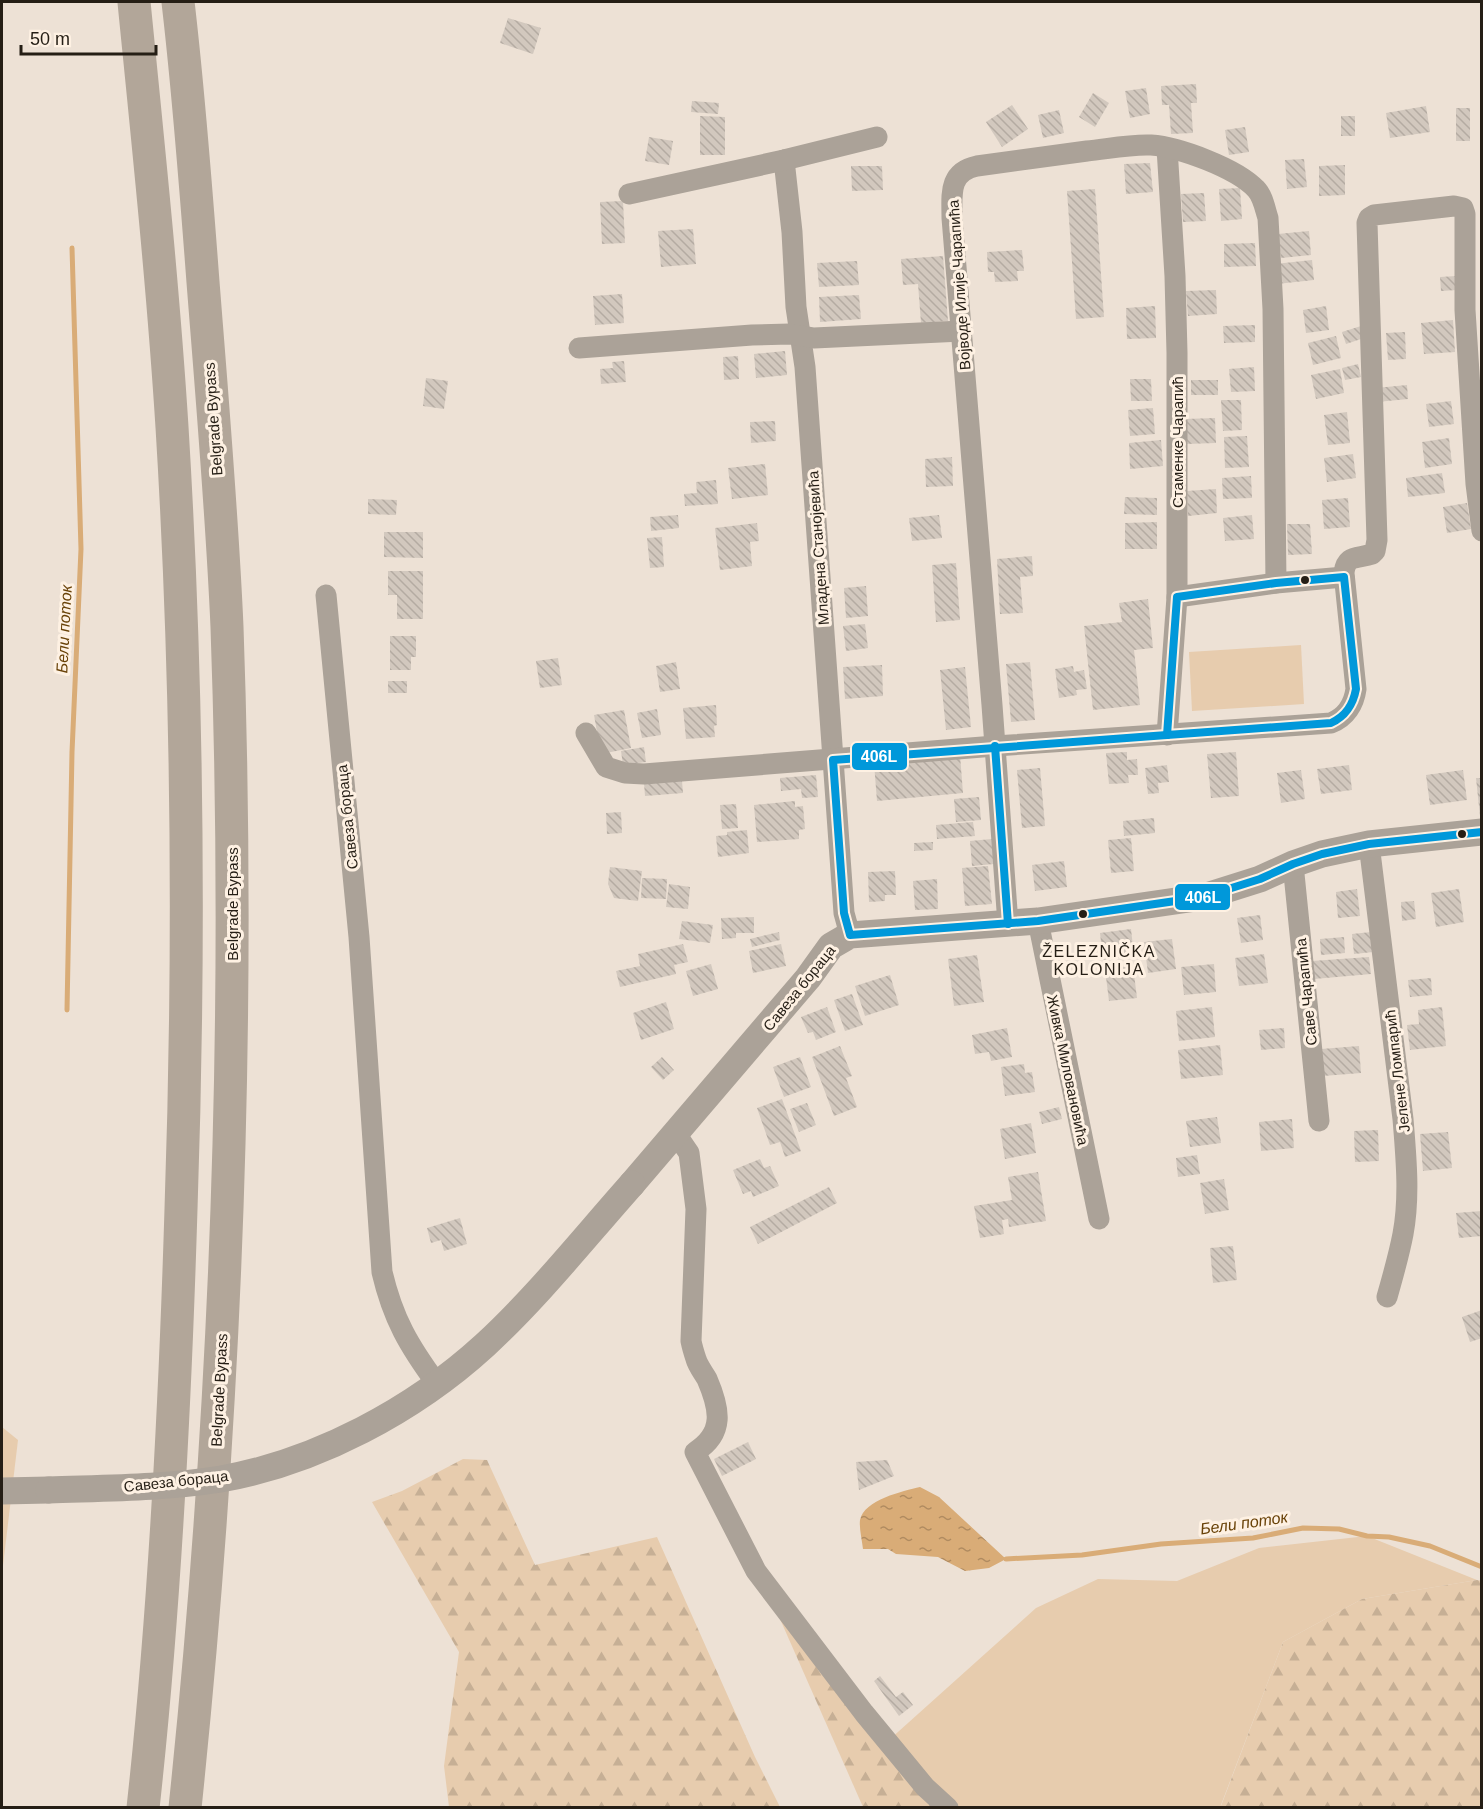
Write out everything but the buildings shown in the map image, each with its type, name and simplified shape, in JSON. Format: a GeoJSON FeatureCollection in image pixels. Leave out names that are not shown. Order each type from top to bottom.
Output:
{"type":"FeatureCollection","features":[{"type":"Feature","properties":{"kind":"highway"},"geometry":{"type":"LineString","coordinates":[[134,2],[155,215],[172,428],[181,609],[187,852],[185,1074],[177,1370],[160,1622],[143,1808]]}},
{"type":"Feature","properties":{"kind":"highway","name":"Belgrade Bypass"},"geometry":{"type":"LineString","coordinates":[[178,2],[191,132],[224,569],[232,907],[231,1098],[220,1368],[206,1581],[185,1808]]}},
{"type":"Feature","properties":{"kind":"street"},"geometry":{"type":"LineString","coordinates":[[629,194],[877,137]]}},
{"type":"Feature","properties":{"kind":"street","name":"Војводе Илије Чарапића"},"geometry":{"type":"LineString","coordinates":[[1008,924],[952,218],[953,189],[958,176],[968,168],[1065,154],[1153,145],[1187,153],[1211,162],[1257,190],[1268,218],[1273,309],[1276,584]]}},
{"type":"Feature","properties":{"kind":"street","name":"Стаменке Чарапић"},"geometry":{"type":"LineString","coordinates":[[1167,148],[1177,353],[1177,597],[1167,735]]}},
{"type":"Feature","properties":{"kind":"street","name":"Младена Станојевића"},"geometry":{"type":"LineString","coordinates":[[784,160],[792,232],[797,324],[801,337],[806,379],[844,913],[850,935]]}},
{"type":"Feature","properties":{"kind":"street"},"geometry":{"type":"LineString","coordinates":[[586,732],[606,767],[625,773],[644,774],[995,746],[1331,723],[1343,716],[1353,704],[1356,689],[1344,566],[1349,560],[1369,556],[1376,547],[1367,223],[1369,218],[1382,213],[1454,206],[1463,208],[1465,214],[1465,310],[1476,484],[1482,531]]}},
{"type":"Feature","properties":{"kind":"street"},"geometry":{"type":"LineString","coordinates":[[579,348],[752,335],[790,334],[814,338],[962,331]]}},
{"type":"Feature","properties":{"kind":"street"},"geometry":{"type":"LineString","coordinates":[[1177,597],[1344,577]]}},
{"type":"Feature","properties":{"kind":"street","name":"Савеза бораца"},"geometry":{"type":"LineString","coordinates":[[326,595],[359,937],[382,1272],[398,1323],[406,1340],[437,1384]]}},
{"type":"Feature","properties":{"kind":"street","name":"Савеза бораца"},"geometry":{"type":"LineString","coordinates":[[2,1491],[163,1485],[214,1480],[266,1468],[308,1453],[365,1428],[404,1407],[484,1346],[511,1320],[676,1134],[808,978],[826,951],[836,942],[850,935],[1038,921],[1203,897],[1260,879],[1322,854],[1369,844],[1482,832]]}},
{"type":"Feature","properties":{"kind":"street","name":"Јелене Ломпарић"},"geometry":{"type":"LineString","coordinates":[[1369,844],[1402,1107],[1405,1148],[1406,1210],[1403,1233],[1387,1297]]}},
{"type":"Feature","properties":{"kind":"street","name":"Саве Чарапића"},"geometry":{"type":"LineString","coordinates":[[1293,864],[1319,1121]]}},
{"type":"Feature","properties":{"kind":"street","name":"Живка Миловановића"},"geometry":{"type":"LineString","coordinates":[[1038,921],[1099,1219]]}},
{"type":"Feature","properties":{"kind":"street"},"geometry":{"type":"LineString","coordinates":[[676,1134],[689,1152],[696,1209],[691,1341],[696,1361],[712,1392],[717,1419],[710,1441],[695,1452],[756,1571],[864,1713],[925,1787],[948,1808]]}},
{"type":"Feature","properties":{"kind":"green space"},"geometry":{"type":"Polygon","coordinates":[[[1301,645],[1304,704],[1192,711],[1189,652],[1301,645]]]}},
{"type":"Feature","properties":{"kind":"green space"},"geometry":{"type":"Polygon","coordinates":[[[2,1427],[18,1440],[2,1574],[2,1427]]]}},
{"type":"Feature","properties":{"kind":"green space"},"geometry":{"type":"Polygon","coordinates":[[[463,1459],[487,1460],[535,1565],[657,1537],[755,1757],[780,1807],[449,1807],[444,1766],[459,1652],[372,1502],[402,1491],[463,1459]]]}},
{"type":"Feature","properties":{"kind":"green space"},"geometry":{"type":"Polygon","coordinates":[[[1367,1536],[1477,1580],[1362,1599],[1283,1642],[1221,1805],[1224,1807],[927,1807],[879,1749],[1036,1608],[1098,1579],[1177,1581],[1259,1548],[1367,1536]]]}},
{"type":"Feature","properties":{"kind":"green space"},"geometry":{"type":"Polygon","coordinates":[[[1482,1581],[1481,1807],[1224,1808],[1221,1806],[1283,1642],[1362,1599],[1482,1581]]]}},
{"type":"Feature","properties":{"kind":"green space"},"geometry":{"type":"Polygon","coordinates":[[[765,1585],[925,1787],[931,1807],[863,1807],[765,1585]]]}},
{"type":"Feature","properties":{"kind":"water"},"geometry":{"type":"Polygon","coordinates":[[[920,1487],[939,1497],[1006,1559],[989,1568],[965,1571],[938,1557],[896,1554],[888,1549],[863,1549],[860,1520],[863,1513],[876,1502],[920,1487]]]}},
{"type":"Feature","properties":{"kind":"waterway","name":"Бели поток"},"geometry":{"type":"LineString","coordinates":[[67,1010],[72,752],[81,549],[72,248]]}},
{"type":"Feature","properties":{"kind":"waterway","name":"Бели поток"},"geometry":{"type":"LineString","coordinates":[[1006,1559],[1082,1555],[1161,1544],[1253,1538],[1303,1528],[1339,1529],[1367,1536],[1389,1537],[1430,1546],[1482,1567]]}},
{"type":"Feature","properties":{"kind":"transit line","name":"406L"},"geometry":{"type":"LineString","coordinates":[[1344,577],[1356,689],[1351,705],[1341,717],[1331,723],[1167,735],[1177,597],[1276,583],[1344,577]]}},
{"type":"Feature","properties":{"kind":"transit line","name":"406L"},"geometry":{"type":"LineString","coordinates":[[1167,735],[833,760],[844,913],[850,935],[1038,921],[1203,897],[1260,879],[1322,854],[1369,844],[1482,832]]}},
{"type":"Feature","properties":{"kind":"transit line","name":"406L"},"geometry":{"type":"LineString","coordinates":[[995,746],[1008,924]]}},
{"type":"Feature","properties":{"kind":"district","name":"ŽELEZNIČKA KOLONIJA"},"geometry":{"type":"Point","coordinates":[1099,960]}}]}
